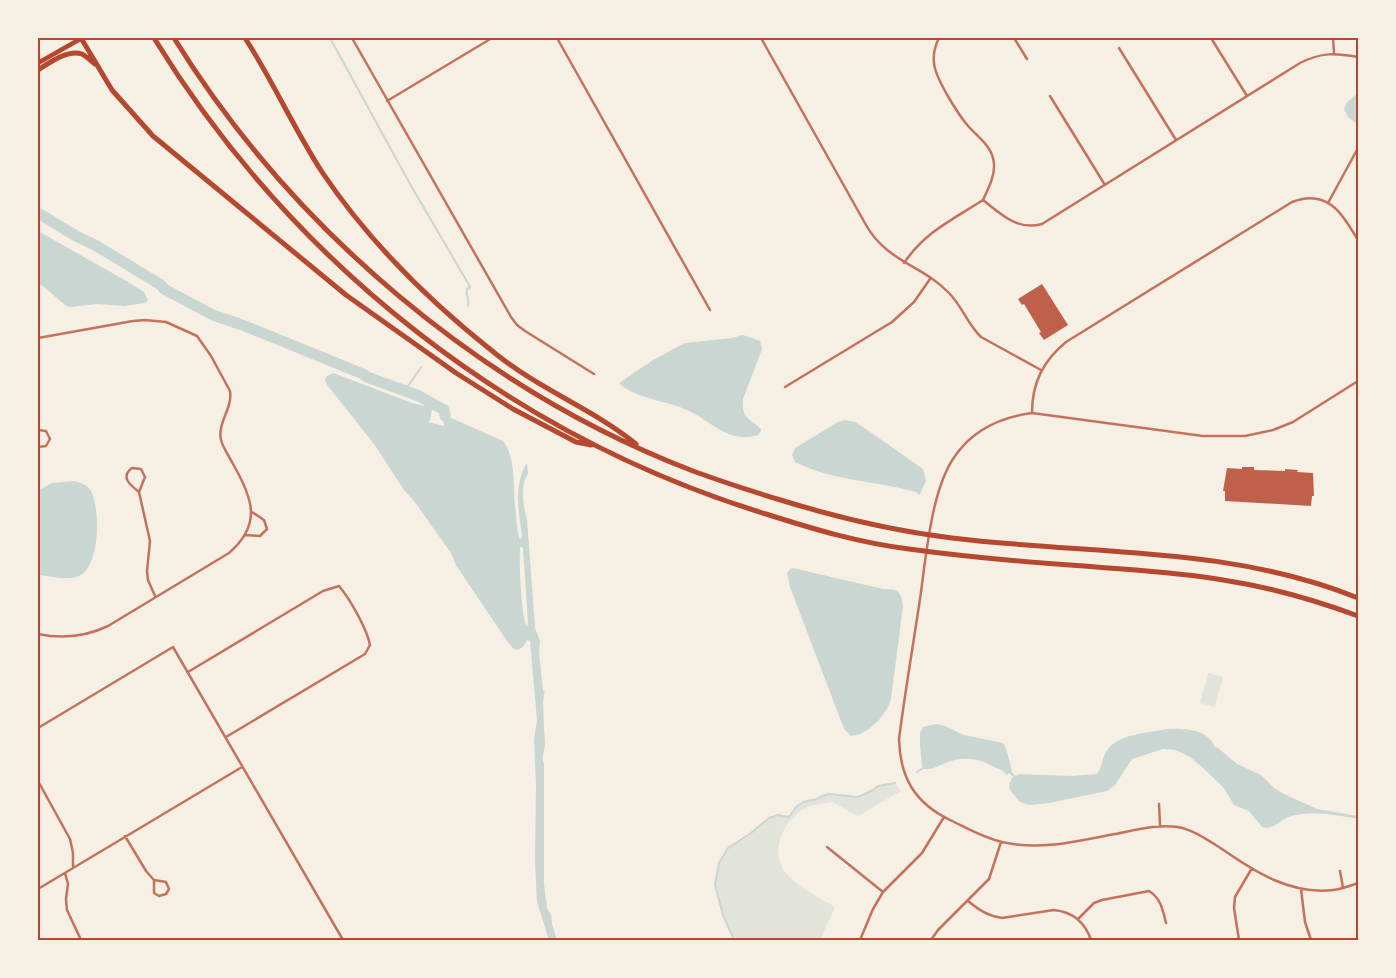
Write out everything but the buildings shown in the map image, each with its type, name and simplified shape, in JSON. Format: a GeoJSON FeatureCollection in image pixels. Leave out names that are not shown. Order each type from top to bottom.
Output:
{"type":"FeatureCollection","features":[{"type":"Feature","properties":{"kind":"highway"},"geometry":{"type":"LineString","coordinates":[[81,38],[112,90],[153,136],[346,295],[442,363],[513,409],[576,442],[594,445]]}},
{"type":"Feature","properties":{"kind":"highway"},"geometry":{"type":"LineString","coordinates":[[154,38],[185,86],[240,160],[314,242],[358,284],[413,330],[464,368],[516,402],[594,445],[678,484],[746,508],[830,533],[904,549],[1024,562],[1177,573],[1224,580],[1270,589],[1318,602],[1358,616]]}},
{"type":"Feature","properties":{"kind":"highway"},"geometry":{"type":"LineString","coordinates":[[174,38],[254,150],[301,203],[371,272],[457,341],[504,373],[574,415],[642,449],[694,471],[749,490],[833,516],[907,532],[953,538],[1150,553],[1239,564],[1298,578],[1358,598]]}},
{"type":"Feature","properties":{"kind":"highway"},"geometry":{"type":"LineString","coordinates":[[245,38],[299,135],[322,171],[348,207],[396,263],[428,296],[497,355],[630,439],[642,449]]}},
{"type":"Feature","properties":{"kind":"highway"},"geometry":{"type":"LineString","coordinates":[[250,38],[256,55]]}},
{"type":"Feature","properties":{"kind":"highway"},"geometry":{"type":"LineString","coordinates":[[38,70],[66,55],[73,54],[82,54],[98,67]]}},
{"type":"Feature","properties":{"kind":"main road"},"geometry":{"type":"LineString","coordinates":[[38,62],[81,38]]}},
{"type":"Feature","properties":{"kind":"street"},"geometry":{"type":"LineString","coordinates":[[352,38],[511,317],[525,331],[594,374]]}},
{"type":"Feature","properties":{"kind":"street"},"geometry":{"type":"LineString","coordinates":[[387,101],[492,38]]}},
{"type":"Feature","properties":{"kind":"street"},"geometry":{"type":"LineString","coordinates":[[557,38],[710,310]]}},
{"type":"Feature","properties":{"kind":"street"},"geometry":{"type":"LineString","coordinates":[[761,38],[869,231],[884,248],[948,292],[981,337],[1041,370]]}},
{"type":"Feature","properties":{"kind":"street"},"geometry":{"type":"LineString","coordinates":[[904,263],[912,251],[926,237],[983,200],[990,186],[994,166],[984,142],[962,118],[936,71],[933,62],[935,46],[939,38]]}},
{"type":"Feature","properties":{"kind":"street"},"geometry":{"type":"LineString","coordinates":[[1014,38],[1027,59]]}},
{"type":"Feature","properties":{"kind":"street"},"geometry":{"type":"LineString","coordinates":[[1211,38],[1247,96]]}},
{"type":"Feature","properties":{"kind":"street"},"geometry":{"type":"LineString","coordinates":[[1333,38],[1334,53]]}},
{"type":"Feature","properties":{"kind":"street"},"geometry":{"type":"LineString","coordinates":[[1118,48],[1176,140]]}},
{"type":"Feature","properties":{"kind":"street"},"geometry":{"type":"LineString","coordinates":[[983,200],[1018,225],[1036,226],[1050,220],[1300,63],[1318,56],[1334,53],[1358,57]]}},
{"type":"Feature","properties":{"kind":"street"},"geometry":{"type":"LineString","coordinates":[[1050,96],[1105,186]]}},
{"type":"Feature","properties":{"kind":"street"},"geometry":{"type":"LineString","coordinates":[[1328,202],[1358,148]]}},
{"type":"Feature","properties":{"kind":"street"},"geometry":{"type":"LineString","coordinates":[[1032,413],[1033,392],[1041,370],[1052,355],[1066,342],[1283,206],[1309,198],[1328,202],[1340,212],[1358,240]]}},
{"type":"Feature","properties":{"kind":"street"},"geometry":{"type":"LineString","coordinates":[[785,387],[892,322],[914,302],[930,279]]}},
{"type":"Feature","properties":{"kind":"street"},"geometry":{"type":"LineString","coordinates":[[38,338],[145,320],[166,322],[197,336],[211,356],[230,391],[231,398],[220,431],[221,440],[247,490],[252,512],[245,535],[229,553],[123,617],[95,632],[70,637],[38,634]]}},
{"type":"Feature","properties":{"kind":"street"},"geometry":{"type":"LineString","coordinates":[[1358,381],[1293,422],[1272,430],[1245,436],[1203,436],[1032,413],[1018,415],[992,424],[977,434],[960,449],[950,464],[940,486],[932,526],[903,715],[900,750],[902,768],[906,778],[917,796],[934,812],[979,834],[1001,842],[1029,846],[1055,845],[1160,825],[1181,827],[1199,835],[1275,881],[1301,889],[1333,890],[1358,883]]}},
{"type":"Feature","properties":{"kind":"street"},"geometry":{"type":"LineString","coordinates":[[38,430],[46,431],[50,439],[46,446],[38,447]]}},
{"type":"Feature","properties":{"kind":"street"},"geometry":{"type":"LineString","coordinates":[[139,492],[129,484],[126,478],[127,472],[132,468],[138,468],[144,474],[144,480],[139,492],[150,541],[148,580],[155,596]]}},
{"type":"Feature","properties":{"kind":"street"},"geometry":{"type":"LineString","coordinates":[[245,535],[260,536],[267,529],[264,520],[252,512]]}},
{"type":"Feature","properties":{"kind":"street"},"geometry":{"type":"LineString","coordinates":[[188,672],[326,589],[339,586],[345,593],[368,634],[370,645],[365,654],[225,737]]}},
{"type":"Feature","properties":{"kind":"street"},"geometry":{"type":"LineString","coordinates":[[38,728],[173,646],[343,940]]}},
{"type":"Feature","properties":{"kind":"street"},"geometry":{"type":"LineString","coordinates":[[38,889],[242,767]]}},
{"type":"Feature","properties":{"kind":"street"},"geometry":{"type":"LineString","coordinates":[[38,781],[70,839],[73,853],[72,868]]}},
{"type":"Feature","properties":{"kind":"street"},"geometry":{"type":"LineString","coordinates":[[1159,804],[1160,825]]}},
{"type":"Feature","properties":{"kind":"street"},"geometry":{"type":"LineString","coordinates":[[860,940],[873,909],[883,892],[922,853],[944,817]]}},
{"type":"Feature","properties":{"kind":"street"},"geometry":{"type":"LineString","coordinates":[[125,836],[146,871],[154,880],[166,882],[169,887],[166,894],[159,896],[154,893],[154,880]]}},
{"type":"Feature","properties":{"kind":"street"},"geometry":{"type":"LineString","coordinates":[[931,940],[938,930],[989,879],[1001,842]]}},
{"type":"Feature","properties":{"kind":"street"},"geometry":{"type":"LineString","coordinates":[[828,847],[883,892]]}},
{"type":"Feature","properties":{"kind":"street"},"geometry":{"type":"LineString","coordinates":[[1238,940],[1234,908],[1235,897],[1252,868]]}},
{"type":"Feature","properties":{"kind":"street"},"geometry":{"type":"LineString","coordinates":[[1340,871],[1343,888]]}},
{"type":"Feature","properties":{"kind":"street"},"geometry":{"type":"LineString","coordinates":[[65,873],[68,884],[67,910],[81,940]]}},
{"type":"Feature","properties":{"kind":"street"},"geometry":{"type":"LineString","coordinates":[[1301,889],[1305,922],[1311,940]]}},
{"type":"Feature","properties":{"kind":"street"},"geometry":{"type":"LineString","coordinates":[[1078,918],[1094,903],[1149,891],[1158,899],[1166,923]]}},
{"type":"Feature","properties":{"kind":"street"},"geometry":{"type":"LineString","coordinates":[[968,901],[978,909],[994,917],[1002,918],[1063,910],[1078,918],[1091,940]]}},
{"type":"Feature","properties":{"kind":"shaded area"},"geometry":{"type":"Polygon","coordinates":[[[1358,93],[1358,125],[1348,117],[1344,109],[1347,102],[1358,93]]]}},
{"type":"Feature","properties":{"kind":"shaded area"},"geometry":{"type":"Polygon","coordinates":[[[38,231],[130,283],[144,292],[148,300],[145,303],[124,306],[98,304],[70,307],[65,305],[38,284],[38,231]]]}},
{"type":"Feature","properties":{"kind":"shaded area"},"geometry":{"type":"Polygon","coordinates":[[[743,335],[760,341],[762,349],[743,399],[745,414],[761,429],[758,435],[744,437],[728,434],[687,410],[642,396],[619,383],[653,360],[685,343],[743,335]]]}},
{"type":"Feature","properties":{"kind":"shaded area"},"geometry":{"type":"Polygon","coordinates":[[[333,373],[424,406],[440,404],[443,412],[449,417],[503,441],[512,464],[515,506],[519,538],[521,539],[518,489],[527,463],[528,474],[524,483],[523,502],[527,519],[535,628],[540,641],[539,653],[543,691],[545,692],[543,709],[545,745],[543,757],[544,884],[547,908],[551,915],[557,940],[549,940],[537,902],[534,740],[537,720],[530,641],[527,640],[523,647],[517,650],[507,641],[456,565],[451,553],[404,490],[374,444],[328,386],[325,381],[326,377],[333,373]],[[432,409],[428,422],[444,426],[441,415],[432,409]],[[520,547],[522,601],[527,627],[523,548],[520,547]]]}},
{"type":"Feature","properties":{"kind":"shaded area"},"geometry":{"type":"Polygon","coordinates":[[[845,420],[855,422],[863,427],[923,469],[926,481],[919,495],[916,492],[901,488],[824,473],[795,462],[792,455],[795,448],[838,422],[845,420]]]}},
{"type":"Feature","properties":{"kind":"shaded area"},"geometry":{"type":"Polygon","coordinates":[[[74,481],[89,488],[95,502],[97,525],[91,561],[86,570],[79,576],[64,578],[38,575],[38,491],[52,483],[74,481]]]}},
{"type":"Feature","properties":{"kind":"shaded area"},"geometry":{"type":"Polygon","coordinates":[[[793,568],[883,589],[895,590],[900,594],[903,606],[891,699],[879,720],[860,734],[851,736],[845,730],[841,721],[790,587],[787,573],[793,568]]]}},
{"type":"Feature","properties":{"kind":"shaded area"},"geometry":{"type":"Polygon","coordinates":[[[1208,673],[1223,677],[1215,707],[1200,703],[1208,673]]]}},
{"type":"Feature","properties":{"kind":"shaded area"},"geometry":{"type":"Polygon","coordinates":[[[936,724],[964,735],[1003,743],[1012,771],[1007,775],[1001,770],[979,760],[967,759],[955,760],[932,769],[924,769],[922,766],[920,733],[923,727],[936,724]]]}},
{"type":"Feature","properties":{"kind":"shaded area"},"geometry":{"type":"Polygon","coordinates":[[[1168,729],[1181,729],[1201,733],[1207,736],[1215,747],[1237,764],[1261,775],[1274,788],[1284,794],[1317,809],[1358,816],[1358,819],[1308,813],[1287,817],[1270,827],[1262,827],[1249,811],[1234,805],[1224,788],[1201,766],[1190,757],[1176,750],[1163,749],[1132,759],[1115,785],[1107,791],[1030,805],[1020,802],[1010,790],[1009,785],[1012,778],[1019,774],[1072,776],[1097,774],[1106,752],[1118,741],[1125,737],[1168,729]]]}},
{"type":"Feature","properties":{"kind":"shaded area"},"geometry":{"type":"Polygon","coordinates":[[[895,783],[901,791],[858,816],[832,802],[816,804],[805,808],[785,828],[778,851],[782,867],[791,879],[835,907],[820,940],[734,940],[723,915],[715,885],[719,863],[728,848],[769,818],[778,815],[790,816],[796,807],[803,802],[829,794],[858,797],[878,786],[895,783]]]}},
{"type":"Feature","properties":{"kind":"waterway"},"geometry":{"type":"LineString","coordinates":[[330,38],[410,184],[470,287],[467,289],[468,306]]}},
{"type":"Feature","properties":{"kind":"waterway"},"geometry":{"type":"LineString","coordinates":[[38,213],[95,245],[161,285],[164,289],[213,315],[419,396],[444,410],[445,416]]}},
{"type":"Feature","properties":{"kind":"waterway"},"geometry":{"type":"LineString","coordinates":[[404,392],[421,367]]}},
{"type":"Feature","properties":{"kind":"waterway"},"geometry":{"type":"LineString","coordinates":[[917,772],[923,768]]}},
{"type":"Feature","properties":{"kind":"waterway"},"geometry":{"type":"LineString","coordinates":[[1010,772],[1014,776]]}},
{"type":"Feature","properties":{"kind":"waterway"},"geometry":{"type":"LineString","coordinates":[[734,940],[723,915],[715,885],[719,863],[728,848],[769,818],[778,815],[790,816],[796,807],[803,802],[829,794],[858,797],[878,786],[895,783]]}}]}
